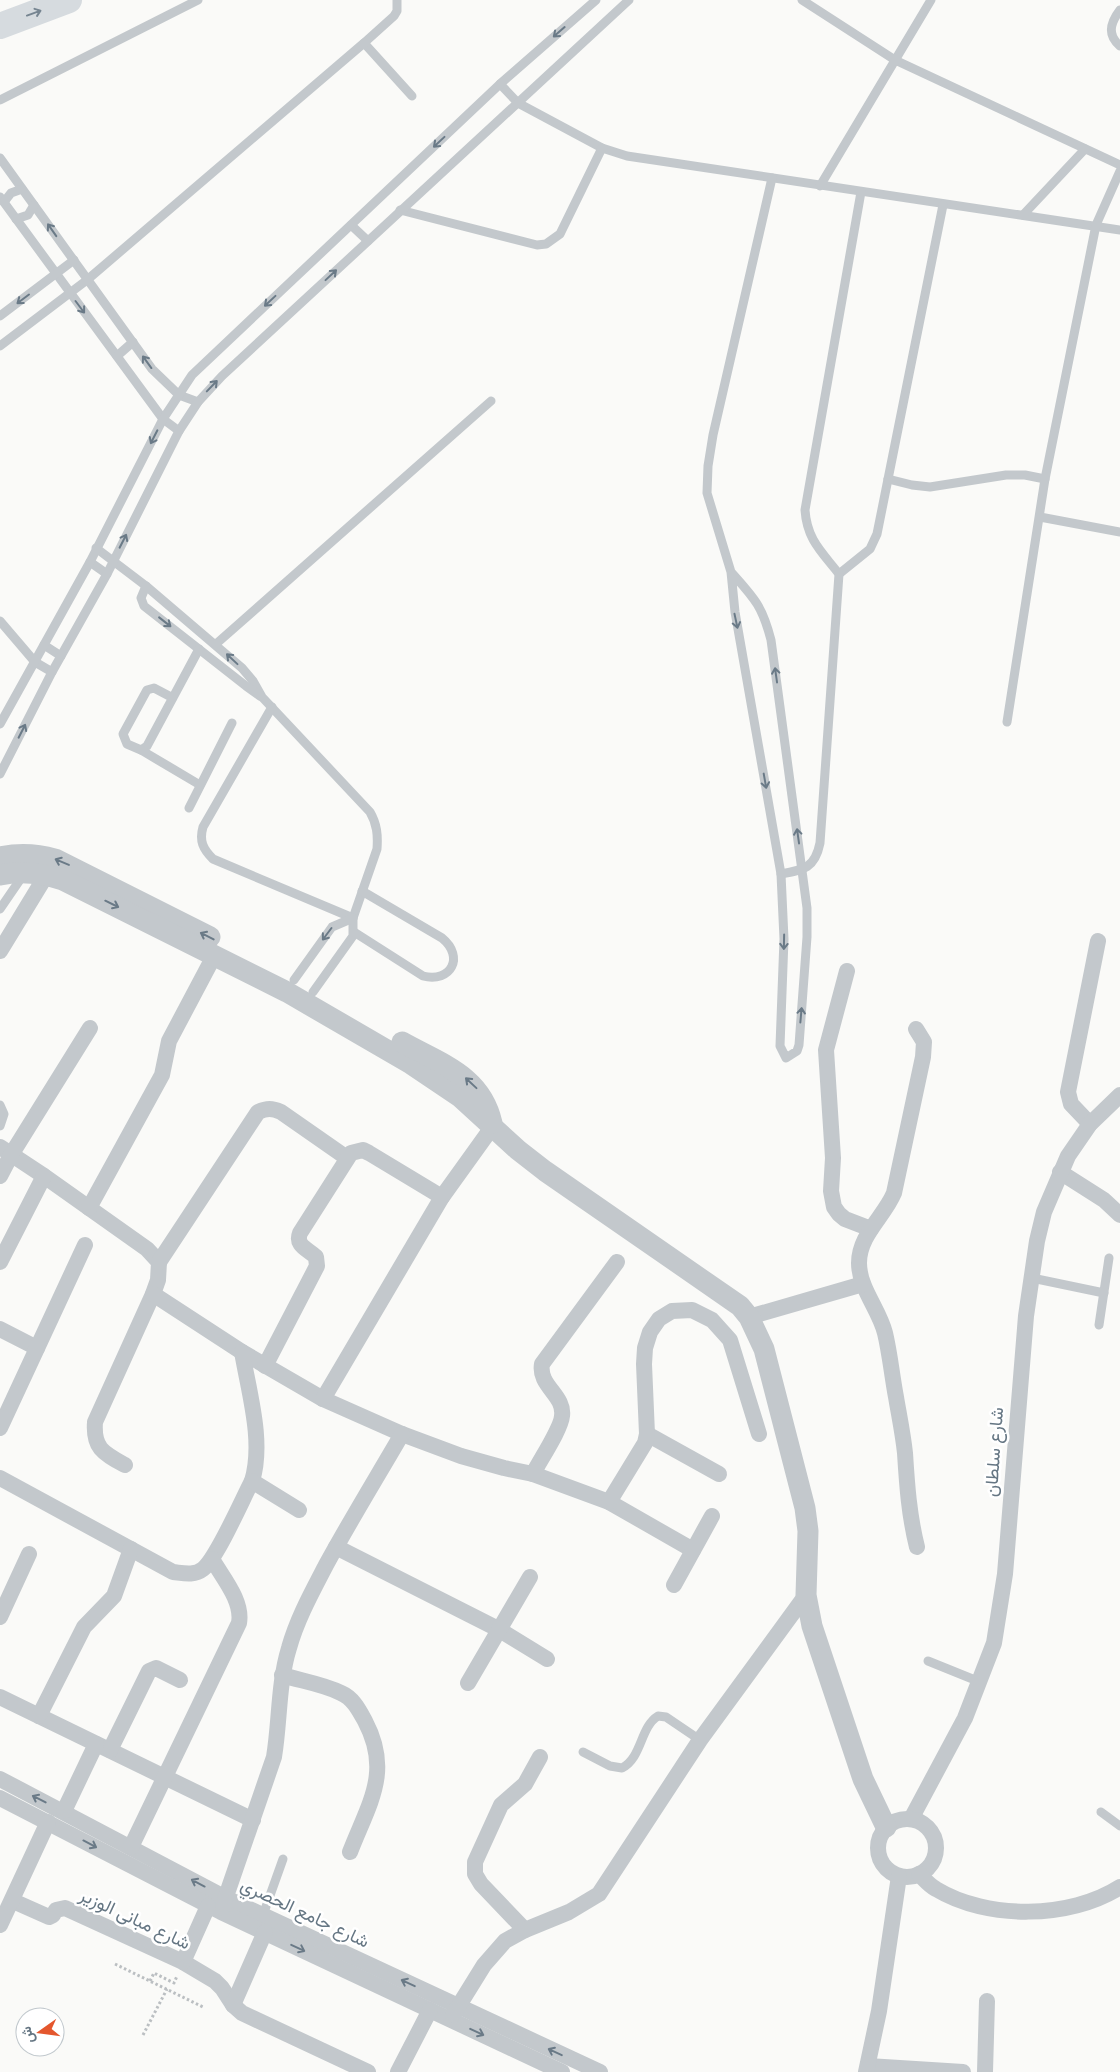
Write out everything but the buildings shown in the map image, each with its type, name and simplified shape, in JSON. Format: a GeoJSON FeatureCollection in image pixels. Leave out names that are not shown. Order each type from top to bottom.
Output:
{"type":"FeatureCollection","features":[{"type":"Feature","properties":{"kind":"main road"},"geometry":{"type":"LineString","coordinates":[[0,26],[69,0]]}},
{"type":"Feature","properties":{"kind":"street"},"geometry":{"type":"LineString","coordinates":[[0,857],[23,854],[40,855],[55,859],[291,986],[460,1097],[518,1150],[546,1171],[740,1306],[749,1316],[764,1349],[805,1508],[808,1540],[806,1595],[814,1633],[863,1779],[886,1827]]}},
{"type":"Feature","properties":{"kind":"street"},"geometry":{"type":"LineString","coordinates":[[0,875],[26,872],[47,874],[63,880],[214,956],[291,986],[313,992],[463,1076],[482,1094],[493,1126]]}},
{"type":"Feature","properties":{"kind":"street"},"geometry":{"type":"LineString","coordinates":[[0,951],[47,874]]}},
{"type":"Feature","properties":{"kind":"street"},"geometry":{"type":"LineString","coordinates":[[1090,1124],[1071,1104],[1068,1092],[1098,941]]}},
{"type":"Feature","properties":{"kind":"street"},"geometry":{"type":"LineString","coordinates":[[89,1208],[162,1075],[169,1040],[214,956]]}},
{"type":"Feature","properties":{"kind":"street"},"geometry":{"type":"LineString","coordinates":[[846,971],[826,1050],[833,1158],[831,1191],[834,1207],[839,1214],[845,1219],[871,1229]]}},
{"type":"Feature","properties":{"kind":"street"},"geometry":{"type":"LineString","coordinates":[[0,1176],[6,1151],[90,1028]]}},
{"type":"Feature","properties":{"kind":"street"},"geometry":{"type":"LineString","coordinates":[[916,1029],[924,1042],[923,1057],[896,1187],[889,1205],[871,1229],[861,1249],[859,1264],[863,1284],[874,1304],[885,1332],[905,1452],[907,1500],[917,1547]]}},
{"type":"Feature","properties":{"kind":"street","name":"شارع سلطان"},"geometry":{"type":"LineString","coordinates":[[911,1819],[965,1718],[994,1643],[1002,1602],[1022,1359],[1032,1278],[1044,1212],[1068,1156],[1090,1124],[1120,1095]]}},
{"type":"Feature","properties":{"kind":"street"},"geometry":{"type":"LineString","coordinates":[[125,1464],[109,1456],[99,1448],[94,1436],[95,1422],[154,1294],[158,1280],[159,1262],[258,1112],[265,1108],[273,1108],[347,1158]]}},
{"type":"Feature","properties":{"kind":"street"},"geometry":{"type":"LineString","coordinates":[[323,1399],[442,1197],[493,1126]]}},
{"type":"Feature","properties":{"kind":"street"},"geometry":{"type":"LineString","coordinates":[[265,1366],[317,1266],[316,1257],[300,1245],[300,1233],[351,1153],[363,1150],[442,1197]]}},
{"type":"Feature","properties":{"kind":"street"},"geometry":{"type":"LineString","coordinates":[[6,1151],[147,1250],[159,1262]]}},
{"type":"Feature","properties":{"kind":"street"},"geometry":{"type":"LineString","coordinates":[[1060,1172],[1104,1200],[1120,1215]]}},
{"type":"Feature","properties":{"kind":"street"},"geometry":{"type":"LineString","coordinates":[[0,1262],[44,1176]]}},
{"type":"Feature","properties":{"kind":"street"},"geometry":{"type":"LineString","coordinates":[[0,1428],[85,1245]]}},
{"type":"Feature","properties":{"kind":"street"},"geometry":{"type":"LineString","coordinates":[[533,1474],[562,1417],[560,1403],[543,1380],[542,1364],[617,1262]]}},
{"type":"Feature","properties":{"kind":"street"},"geometry":{"type":"LineString","coordinates":[[749,1316],[863,1284]]}},
{"type":"Feature","properties":{"kind":"street"},"geometry":{"type":"LineString","coordinates":[[154,1294],[242,1352],[323,1399],[402,1434],[484,1463],[533,1474],[609,1502],[693,1550]]}},
{"type":"Feature","properties":{"kind":"street"},"geometry":{"type":"LineString","coordinates":[[609,1502],[641,1450],[647,1434],[645,1348],[650,1332],[659,1319],[672,1311],[692,1310],[712,1320],[730,1340],[759,1434]]}},
{"type":"Feature","properties":{"kind":"street"},"geometry":{"type":"LineString","coordinates":[[0,1329],[37,1348]]}},
{"type":"Feature","properties":{"kind":"street"},"geometry":{"type":"LineString","coordinates":[[0,1478],[173,1572],[188,1574],[202,1570],[212,1559],[252,1481],[257,1456],[257,1442],[242,1352]]}},
{"type":"Feature","properties":{"kind":"street"},"geometry":{"type":"LineString","coordinates":[[183,1962],[219,1905],[253,1820],[274,1757],[278,1735],[282,1676],[289,1647],[300,1618],[336,1547],[402,1434]]}},
{"type":"Feature","properties":{"kind":"street"},"geometry":{"type":"LineString","coordinates":[[647,1434],[719,1474]]}},
{"type":"Feature","properties":{"kind":"street"},"geometry":{"type":"LineString","coordinates":[[252,1481],[299,1510]]}},
{"type":"Feature","properties":{"kind":"street"},"geometry":{"type":"LineString","coordinates":[[674,1585],[712,1516]]}},
{"type":"Feature","properties":{"kind":"street"},"geometry":{"type":"LineString","coordinates":[[336,1547],[498,1629],[547,1659]]}},
{"type":"Feature","properties":{"kind":"street"},"geometry":{"type":"LineString","coordinates":[[39,1716],[84,1627],[114,1596],[131,1549]]}},
{"type":"Feature","properties":{"kind":"street"},"geometry":{"type":"LineString","coordinates":[[0,1617],[29,1554]]}},
{"type":"Feature","properties":{"kind":"street"},"geometry":{"type":"LineString","coordinates":[[131,1847],[239,1623],[238,1603],[212,1559]]}},
{"type":"Feature","properties":{"kind":"street"},"geometry":{"type":"LineString","coordinates":[[468,1683],[530,1577]]}},
{"type":"Feature","properties":{"kind":"street"},"geometry":{"type":"LineString","coordinates":[[455,2013],[489,1957],[505,1941],[525,1930],[569,1912],[599,1894],[700,1740],[806,1595]]}},
{"type":"Feature","properties":{"kind":"street"},"geometry":{"type":"LineString","coordinates":[[64,1811],[149,1671],[156,1668],[180,1680]]}},
{"type":"Feature","properties":{"kind":"street"},"geometry":{"type":"LineString","coordinates":[[282,1676],[342,1693],[356,1705],[375,1741],[379,1764],[376,1787],[350,1852]]}},
{"type":"Feature","properties":{"kind":"street"},"geometry":{"type":"LineString","coordinates":[[0,1697],[253,1820]]}},
{"type":"Feature","properties":{"kind":"street"},"geometry":{"type":"LineString","coordinates":[[525,1930],[480,1884],[475,1874],[475,1862],[501,1806],[525,1784],[540,1757]]}},
{"type":"Feature","properties":{"kind":"street","name":"شارع جامع الحصري"},"geometry":{"type":"LineString","coordinates":[[0,1779],[131,1847],[219,1905],[265,1932],[430,2010],[455,2013],[532,2066],[562,2072]]}},
{"type":"Feature","properties":{"kind":"street","name":"شارع جامع الحصري"},"geometry":{"type":"LineString","coordinates":[[0,1798],[219,1905],[264,1915],[455,2013],[600,2072]]}},
{"type":"Feature","properties":{"kind":"street"},"geometry":{"type":"LineString","coordinates":[[911,1819],[921,1822],[929,1829],[934,1838],[936,1849],[931,1864],[919,1874],[899,1876],[890,1872],[883,1865],[879,1856],[878,1845],[880,1836],[886,1827],[893,1822],[911,1819]]}},
{"type":"Feature","properties":{"kind":"street"},"geometry":{"type":"LineString","coordinates":[[0,1925],[48,1822]]}},
{"type":"Feature","properties":{"kind":"street"},"geometry":{"type":"LineString","coordinates":[[919,1874],[936,1889],[958,1899],[985,1908],[1027,1912],[1074,1906],[1120,1887]]}},
{"type":"Feature","properties":{"kind":"street"},"geometry":{"type":"LineString","coordinates":[[899,1876],[879,2011],[867,2069],[963,2072]]}},
{"type":"Feature","properties":{"kind":"street","name":"شارع مبانى الوزير"},"geometry":{"type":"LineString","coordinates":[[12,1900],[48,1917],[53,1915],[56,1910],[66,1908],[183,1962],[215,1981],[242,2013],[368,2072]]}},
{"type":"Feature","properties":{"kind":"street"},"geometry":{"type":"LineString","coordinates":[[233,2004],[265,1932]]}},
{"type":"Feature","properties":{"kind":"street"},"geometry":{"type":"LineString","coordinates":[[985,2072],[987,2001]]}},
{"type":"Feature","properties":{"kind":"street"},"geometry":{"type":"LineString","coordinates":[[398,2072],[430,2010]]}},
{"type":"Feature","properties":{"kind":"lane"},"geometry":{"type":"LineString","coordinates":[[0,100],[198,0]]}},
{"type":"Feature","properties":{"kind":"lane"},"geometry":{"type":"LineString","coordinates":[[0,344],[87,280],[364,44],[394,16],[397,11],[397,0]]}},
{"type":"Feature","properties":{"kind":"lane"},"geometry":{"type":"LineString","coordinates":[[0,724],[90,562],[163,419],[192,375],[500,84],[596,0]]}},
{"type":"Feature","properties":{"kind":"lane"},"geometry":{"type":"LineString","coordinates":[[0,774],[52,672],[107,574],[179,431],[198,402],[222,376],[400,210],[630,0]]}},
{"type":"Feature","properties":{"kind":"lane"},"geometry":{"type":"LineString","coordinates":[[802,0],[895,60],[1120,166]]}},
{"type":"Feature","properties":{"kind":"lane"},"geometry":{"type":"LineString","coordinates":[[820,186],[931,0]]}},
{"type":"Feature","properties":{"kind":"lane"},"geometry":{"type":"LineString","coordinates":[[1120,10],[1111,25],[1111,34],[1114,41],[1120,46]]}},
{"type":"Feature","properties":{"kind":"lane"},"geometry":{"type":"LineString","coordinates":[[364,44],[412,96]]}},
{"type":"Feature","properties":{"kind":"lane"},"geometry":{"type":"LineString","coordinates":[[500,84],[518,103],[602,148],[652,161],[1120,230]]}},
{"type":"Feature","properties":{"kind":"lane"},"geometry":{"type":"LineString","coordinates":[[400,210],[537,245],[546,244],[560,234],[602,148]]}},
{"type":"Feature","properties":{"kind":"lane"},"geometry":{"type":"LineString","coordinates":[[1023,215],[1085,149]]}},
{"type":"Feature","properties":{"kind":"lane"},"geometry":{"type":"LineString","coordinates":[[0,158],[152,369],[179,395],[198,402]]}},
{"type":"Feature","properties":{"kind":"lane"},"geometry":{"type":"LineString","coordinates":[[1007,722],[1045,479],[1096,225],[1120,171]]}},
{"type":"Feature","properties":{"kind":"lane"},"geometry":{"type":"LineString","coordinates":[[730,572],[757,600],[766,619],[771,640],[802,870],[807,937],[799,1045],[797,1051],[786,1058],[780,1046],[784,939],[781,874],[734,612],[730,572],[708,493],[708,466],[772,178]]}},
{"type":"Feature","properties":{"kind":"lane"},"geometry":{"type":"LineString","coordinates":[[22,189],[11,192],[2,200],[163,419],[179,431]]}},
{"type":"Feature","properties":{"kind":"lane"},"geometry":{"type":"LineString","coordinates":[[781,874],[802,870],[811,864],[817,857],[820,843],[839,574],[813,541],[806,526],[805,510],[861,192]]}},
{"type":"Feature","properties":{"kind":"lane"},"geometry":{"type":"LineString","coordinates":[[839,574],[870,549],[877,534],[943,204]]}},
{"type":"Feature","properties":{"kind":"lane"},"geometry":{"type":"LineString","coordinates":[[16,219],[28,215],[34,205]]}},
{"type":"Feature","properties":{"kind":"lane"},"geometry":{"type":"LineString","coordinates":[[351,225],[368,241]]}},
{"type":"Feature","properties":{"kind":"lane"},"geometry":{"type":"LineString","coordinates":[[0,316],[74,260]]}},
{"type":"Feature","properties":{"kind":"lane"},"geometry":{"type":"LineString","coordinates":[[117,356],[133,342]]}},
{"type":"Feature","properties":{"kind":"lane"},"geometry":{"type":"LineString","coordinates":[[216,644],[491,401]]}},
{"type":"Feature","properties":{"kind":"lane"},"geometry":{"type":"LineString","coordinates":[[888,479],[930,487],[1006,475],[1026,475],[1045,479]]}},
{"type":"Feature","properties":{"kind":"lane"},"geometry":{"type":"LineString","coordinates":[[1040,517],[1120,532]]}},
{"type":"Feature","properties":{"kind":"lane"},"geometry":{"type":"LineString","coordinates":[[96,548],[146,586],[216,644],[248,674],[262,697]]}},
{"type":"Feature","properties":{"kind":"lane"},"geometry":{"type":"LineString","coordinates":[[90,562],[107,574]]}},
{"type":"Feature","properties":{"kind":"lane"},"geometry":{"type":"LineString","coordinates":[[146,586],[140,598],[144,606],[262,697],[370,812],[374,820],[378,838],[377,849],[354,918],[352,940],[313,992]]}},
{"type":"Feature","properties":{"kind":"lane"},"geometry":{"type":"LineString","coordinates":[[0,621],[35,662],[52,672]]}},
{"type":"Feature","properties":{"kind":"lane"},"geometry":{"type":"LineString","coordinates":[[44,645],[61,656]]}},
{"type":"Feature","properties":{"kind":"lane"},"geometry":{"type":"LineString","coordinates":[[141,750],[147,746],[199,649]]}},
{"type":"Feature","properties":{"kind":"lane"},"geometry":{"type":"LineString","coordinates":[[173,698],[154,688],[146,692],[123,734],[127,744],[141,750],[200,785]]}},
{"type":"Feature","properties":{"kind":"lane"},"geometry":{"type":"LineString","coordinates":[[272,707],[203,827],[202,844],[206,852],[213,859],[354,918]]}},
{"type":"Feature","properties":{"kind":"lane"},"geometry":{"type":"LineString","coordinates":[[189,808],[232,722]]}},
{"type":"Feature","properties":{"kind":"lane"},"geometry":{"type":"LineString","coordinates":[[0,909],[26,872]]}},
{"type":"Feature","properties":{"kind":"lane"},"geometry":{"type":"LineString","coordinates":[[354,932],[423,976],[432,978],[441,976],[449,971],[453,963],[454,953],[450,944],[362,891]]}},
{"type":"Feature","properties":{"kind":"lane"},"geometry":{"type":"LineString","coordinates":[[291,986],[332,927],[354,918]]}},
{"type":"Feature","properties":{"kind":"lane"},"geometry":{"type":"LineString","coordinates":[[0,1105],[4,1114],[0,1126]]}},
{"type":"Feature","properties":{"kind":"lane"},"geometry":{"type":"LineString","coordinates":[[1099,1325],[1109,1258]]}},
{"type":"Feature","properties":{"kind":"lane"},"geometry":{"type":"LineString","coordinates":[[1032,1278],[1104,1292]]}},
{"type":"Feature","properties":{"kind":"lane"},"geometry":{"type":"LineString","coordinates":[[928,1661],[980,1682]]}},
{"type":"Feature","properties":{"kind":"lane"},"geometry":{"type":"LineString","coordinates":[[583,1752],[610,1766],[622,1768],[632,1760],[652,1722],[658,1716],[666,1717],[700,1740]]}},
{"type":"Feature","properties":{"kind":"lane"},"geometry":{"type":"LineString","coordinates":[[1101,1812],[1120,1826]]}},
{"type":"Feature","properties":{"kind":"lane"},"geometry":{"type":"LineString","coordinates":[[264,1915],[283,1859]]}},
{"type":"Feature","properties":{"kind":"path"},"geometry":{"type":"LineString","coordinates":[[150,1981],[154,1973],[174,1982],[183,1962]]}},
{"type":"Feature","properties":{"kind":"path"},"geometry":{"type":"LineString","coordinates":[[115,1964],[204,2007]]}},
{"type":"Feature","properties":{"kind":"path"},"geometry":{"type":"LineString","coordinates":[[143,2035],[167,1989]]}}]}
